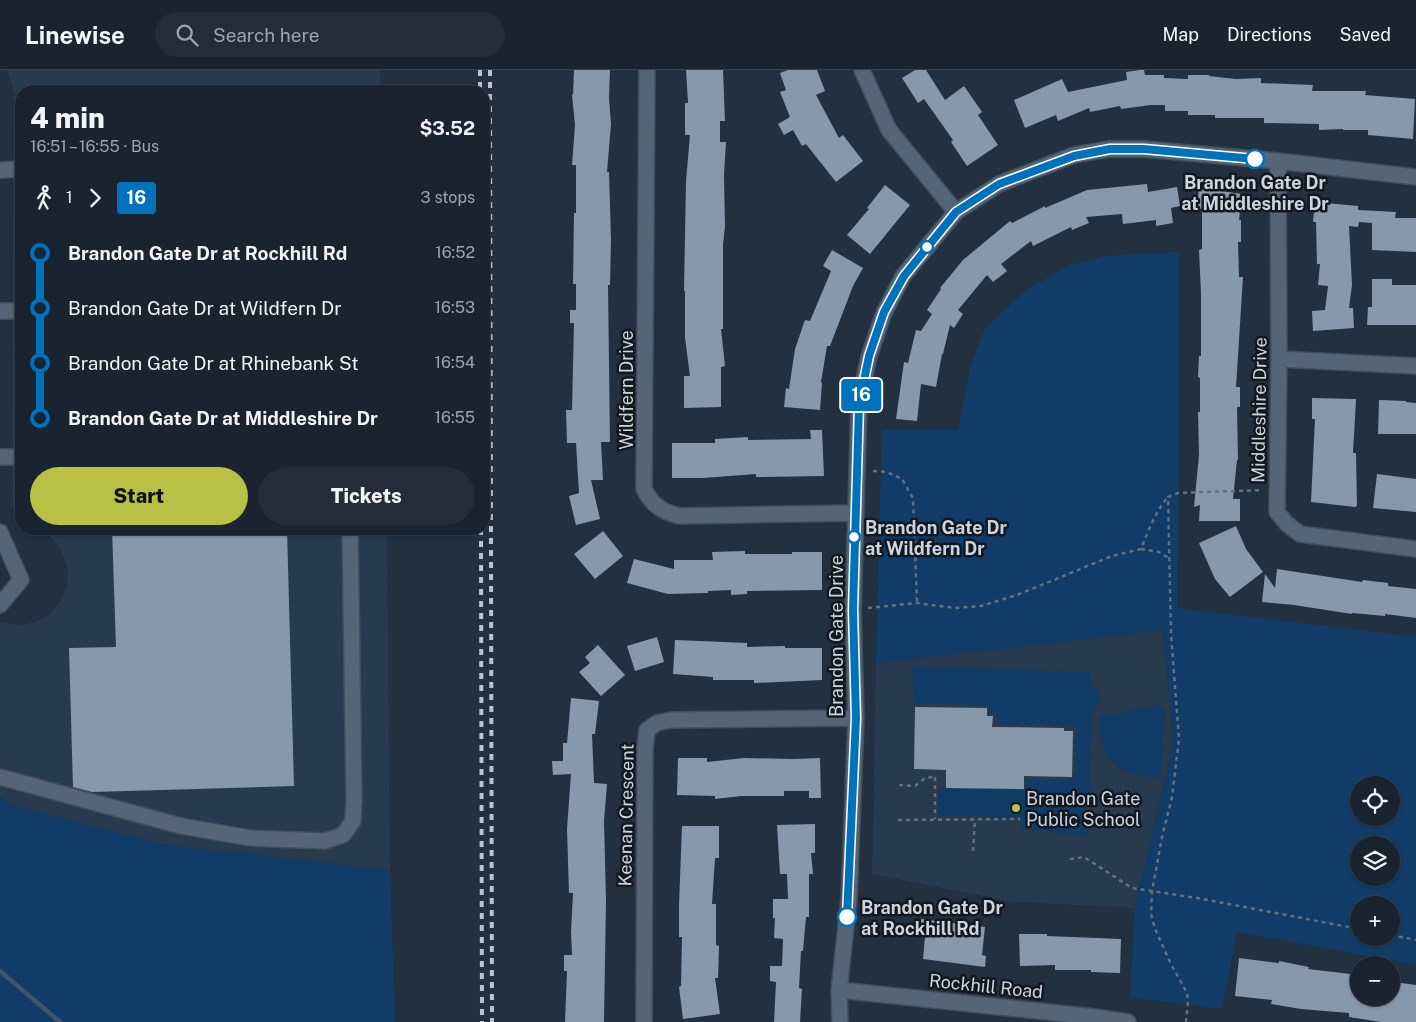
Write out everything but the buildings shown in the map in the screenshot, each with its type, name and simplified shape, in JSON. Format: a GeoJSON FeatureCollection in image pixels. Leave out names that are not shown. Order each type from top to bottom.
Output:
{"type":"FeatureCollection","features":[{"type":"Feature","properties":{"kind":"street","name":"Wildfern Drive"},"geometry":{"type":"LineString","coordinates":[[647,70],[644,489],[650,501],[664,512],[679,516],[855,513]]}},
{"type":"Feature","properties":{"kind":"street"},"geometry":{"type":"LineString","coordinates":[[862,70],[889,130],[956,212]]}},
{"type":"Feature","properties":{"kind":"street","name":"Brandon Gate Drive"},"geometry":{"type":"LineString","coordinates":[[840,1022],[839,990],[849,899],[856,718],[853,610],[859,405],[869,356],[884,312],[904,276],[956,212],[999,184],[1074,156],[1110,149],[1144,149],[1278,161],[1416,177]]}},
{"type":"Feature","properties":{"kind":"street","name":"Middleshire Drive"},"geometry":{"type":"LineString","coordinates":[[1278,161],[1279,359],[1277,512],[1287,524],[1300,534],[1416,549]]}},
{"type":"Feature","properties":{"kind":"street"},"geometry":{"type":"LineString","coordinates":[[0,170],[15,169]]}},
{"type":"Feature","properties":{"kind":"street"},"geometry":{"type":"LineString","coordinates":[[0,311],[15,312]]}},
{"type":"Feature","properties":{"kind":"street"},"geometry":{"type":"LineString","coordinates":[[1279,359],[1416,366]]}},
{"type":"Feature","properties":{"kind":"street"},"geometry":{"type":"LineString","coordinates":[[0,457],[15,457]]}},
{"type":"Feature","properties":{"kind":"street"},"geometry":{"type":"LineString","coordinates":[[0,532],[21,580]]}},
{"type":"Feature","properties":{"kind":"street"},"geometry":{"type":"LineString","coordinates":[[0,777],[181,826],[220,833],[250,838],[325,841],[343,835],[353,821],[354,799],[350,535]]}},
{"type":"Feature","properties":{"kind":"street"},"geometry":{"type":"LineString","coordinates":[[0,588],[21,580]]}},
{"type":"Feature","properties":{"kind":"street"},"geometry":{"type":"LineString","coordinates":[[0,605],[21,580]]}},
{"type":"Feature","properties":{"kind":"street","name":"Keenan Crescent"},"geometry":{"type":"LineString","coordinates":[[644,1022],[644,758],[647,730],[657,722],[671,720],[856,718]]}},
{"type":"Feature","properties":{"kind":"street","name":"Rockhill Road"},"geometry":{"type":"LineString","coordinates":[[839,990],[1128,1022]]}},
{"type":"Feature","properties":{"kind":"path"},"geometry":{"type":"LineString","coordinates":[[873,471],[887,472],[902,479],[913,498],[917,603]]}},
{"type":"Feature","properties":{"kind":"path"},"geometry":{"type":"LineString","coordinates":[[1141,549],[1156,514],[1168,497],[1178,493],[1277,490]]}},
{"type":"Feature","properties":{"kind":"path"},"geometry":{"type":"LineString","coordinates":[[1168,497],[1172,634],[1179,738],[1172,797],[1152,891],[1151,914],[1155,929],[1187,993],[1186,1022]]}},
{"type":"Feature","properties":{"kind":"path"},"geometry":{"type":"LineString","coordinates":[[853,610],[917,603],[955,608],[981,606],[1017,595],[1112,556],[1141,549],[1159,552],[1170,559]]}},
{"type":"Feature","properties":{"kind":"path"},"geometry":{"type":"LineString","coordinates":[[899,785],[915,786],[924,779],[935,776],[935,819]]}},
{"type":"Feature","properties":{"kind":"path"},"geometry":{"type":"LineString","coordinates":[[973,851],[975,819]]}},
{"type":"Feature","properties":{"kind":"path"},"geometry":{"type":"LineString","coordinates":[[898,820],[1020,819]]}},
{"type":"Feature","properties":{"kind":"path"},"geometry":{"type":"LineString","coordinates":[[1070,859],[1084,857],[1132,888],[1350,927]]}},
{"type":"Feature","properties":{"kind":"path"},"geometry":{"type":"LineString","coordinates":[[1400,937],[1416,940]]}},
{"type":"Feature","properties":{"kind":"shaded area"},"geometry":{"type":"Polygon","coordinates":[[[7,70],[380,70],[381,85],[15,85],[15,511],[11,505],[14,92],[7,70]]]}},
{"type":"Feature","properties":{"kind":"shaded area"},"geometry":{"type":"Polygon","coordinates":[[[1179,252],[1178,608],[1416,637],[1416,965],[1400,962],[1400,956],[1367,956],[1237,932],[1222,1009],[1130,997],[1135,908],[1174,742],[1163,630],[876,663],[882,430],[958,430],[970,368],[985,328],[1026,290],[1070,265],[1104,256],[1179,252]]]}},
{"type":"Feature","properties":{"kind":"shaded area"},"geometry":{"type":"Polygon","coordinates":[[[48,535],[387,535],[390,870],[165,845],[13,806],[0,796],[0,622],[19,625],[36,622],[50,614],[61,601],[67,586],[68,570],[63,554],[54,540],[48,535]]]}},
{"type":"Feature","properties":{"kind":"shaded area","name":"Brandon Gate Public School"},"geometry":{"type":"Polygon","coordinates":[[[1163,630],[1174,742],[1135,908],[1014,902],[872,874],[876,663],[1163,630]]]}},
{"type":"Feature","properties":{"kind":"shaded area"},"geometry":{"type":"Polygon","coordinates":[[[912,667],[1090,672],[1092,688],[1098,689],[1100,700],[1092,713],[1087,836],[1022,829],[1022,817],[938,815],[939,789],[1026,790],[1027,780],[1075,779],[1075,725],[996,724],[996,713],[989,713],[989,705],[914,703],[912,667]]]}},
{"type":"Feature","properties":{"kind":"shaded area"},"geometry":{"type":"Polygon","coordinates":[[[1158,705],[1165,709],[1160,777],[1145,777],[1122,770],[1107,755],[1100,732],[1100,717],[1158,705]]]}},
{"type":"Feature","properties":{"kind":"shaded area"},"geometry":{"type":"Polygon","coordinates":[[[0,796],[14,806],[165,845],[390,870],[395,1022],[0,1022],[0,796]]]}},
{"type":"Feature","properties":{"kind":"waterway"},"geometry":{"type":"LineString","coordinates":[[0,971],[60,1022]]}},
{"type":"Feature","properties":{"kind":"railway"},"geometry":{"type":"LineString","coordinates":[[480,70],[480,85]]}},
{"type":"Feature","properties":{"kind":"railway"},"geometry":{"type":"LineString","coordinates":[[490,70],[492,1022]]}},
{"type":"Feature","properties":{"kind":"railway"},"geometry":{"type":"LineString","coordinates":[[481,535],[482,1022]]}},
{"type":"Feature","properties":{"kind":"bus line","name":"16"},"geometry":{"type":"LineString","coordinates":[[847,917],[856,718],[853,610],[859,405],[869,356],[884,312],[904,276],[956,212],[999,184],[1074,156],[1110,149],[1144,149],[1255,159]]}},
{"type":"Feature","properties":{"kind":"place","name":"Brandon Gate Dr at Middleshire Dr"},"geometry":{"type":"Point","coordinates":[1255,159]}},
{"type":"Feature","properties":{"kind":"place","name":"Brandon Gate Dr at Wildfern Dr"},"geometry":{"type":"Point","coordinates":[854,537]}},
{"type":"Feature","properties":{"kind":"place","name":"Brandon Gate Public School"},"geometry":{"type":"Point","coordinates":[1016,808]}},
{"type":"Feature","properties":{"kind":"place","name":"Brandon Gate Dr at Rockhill Rd"},"geometry":{"type":"Point","coordinates":[847,917]}}]}
